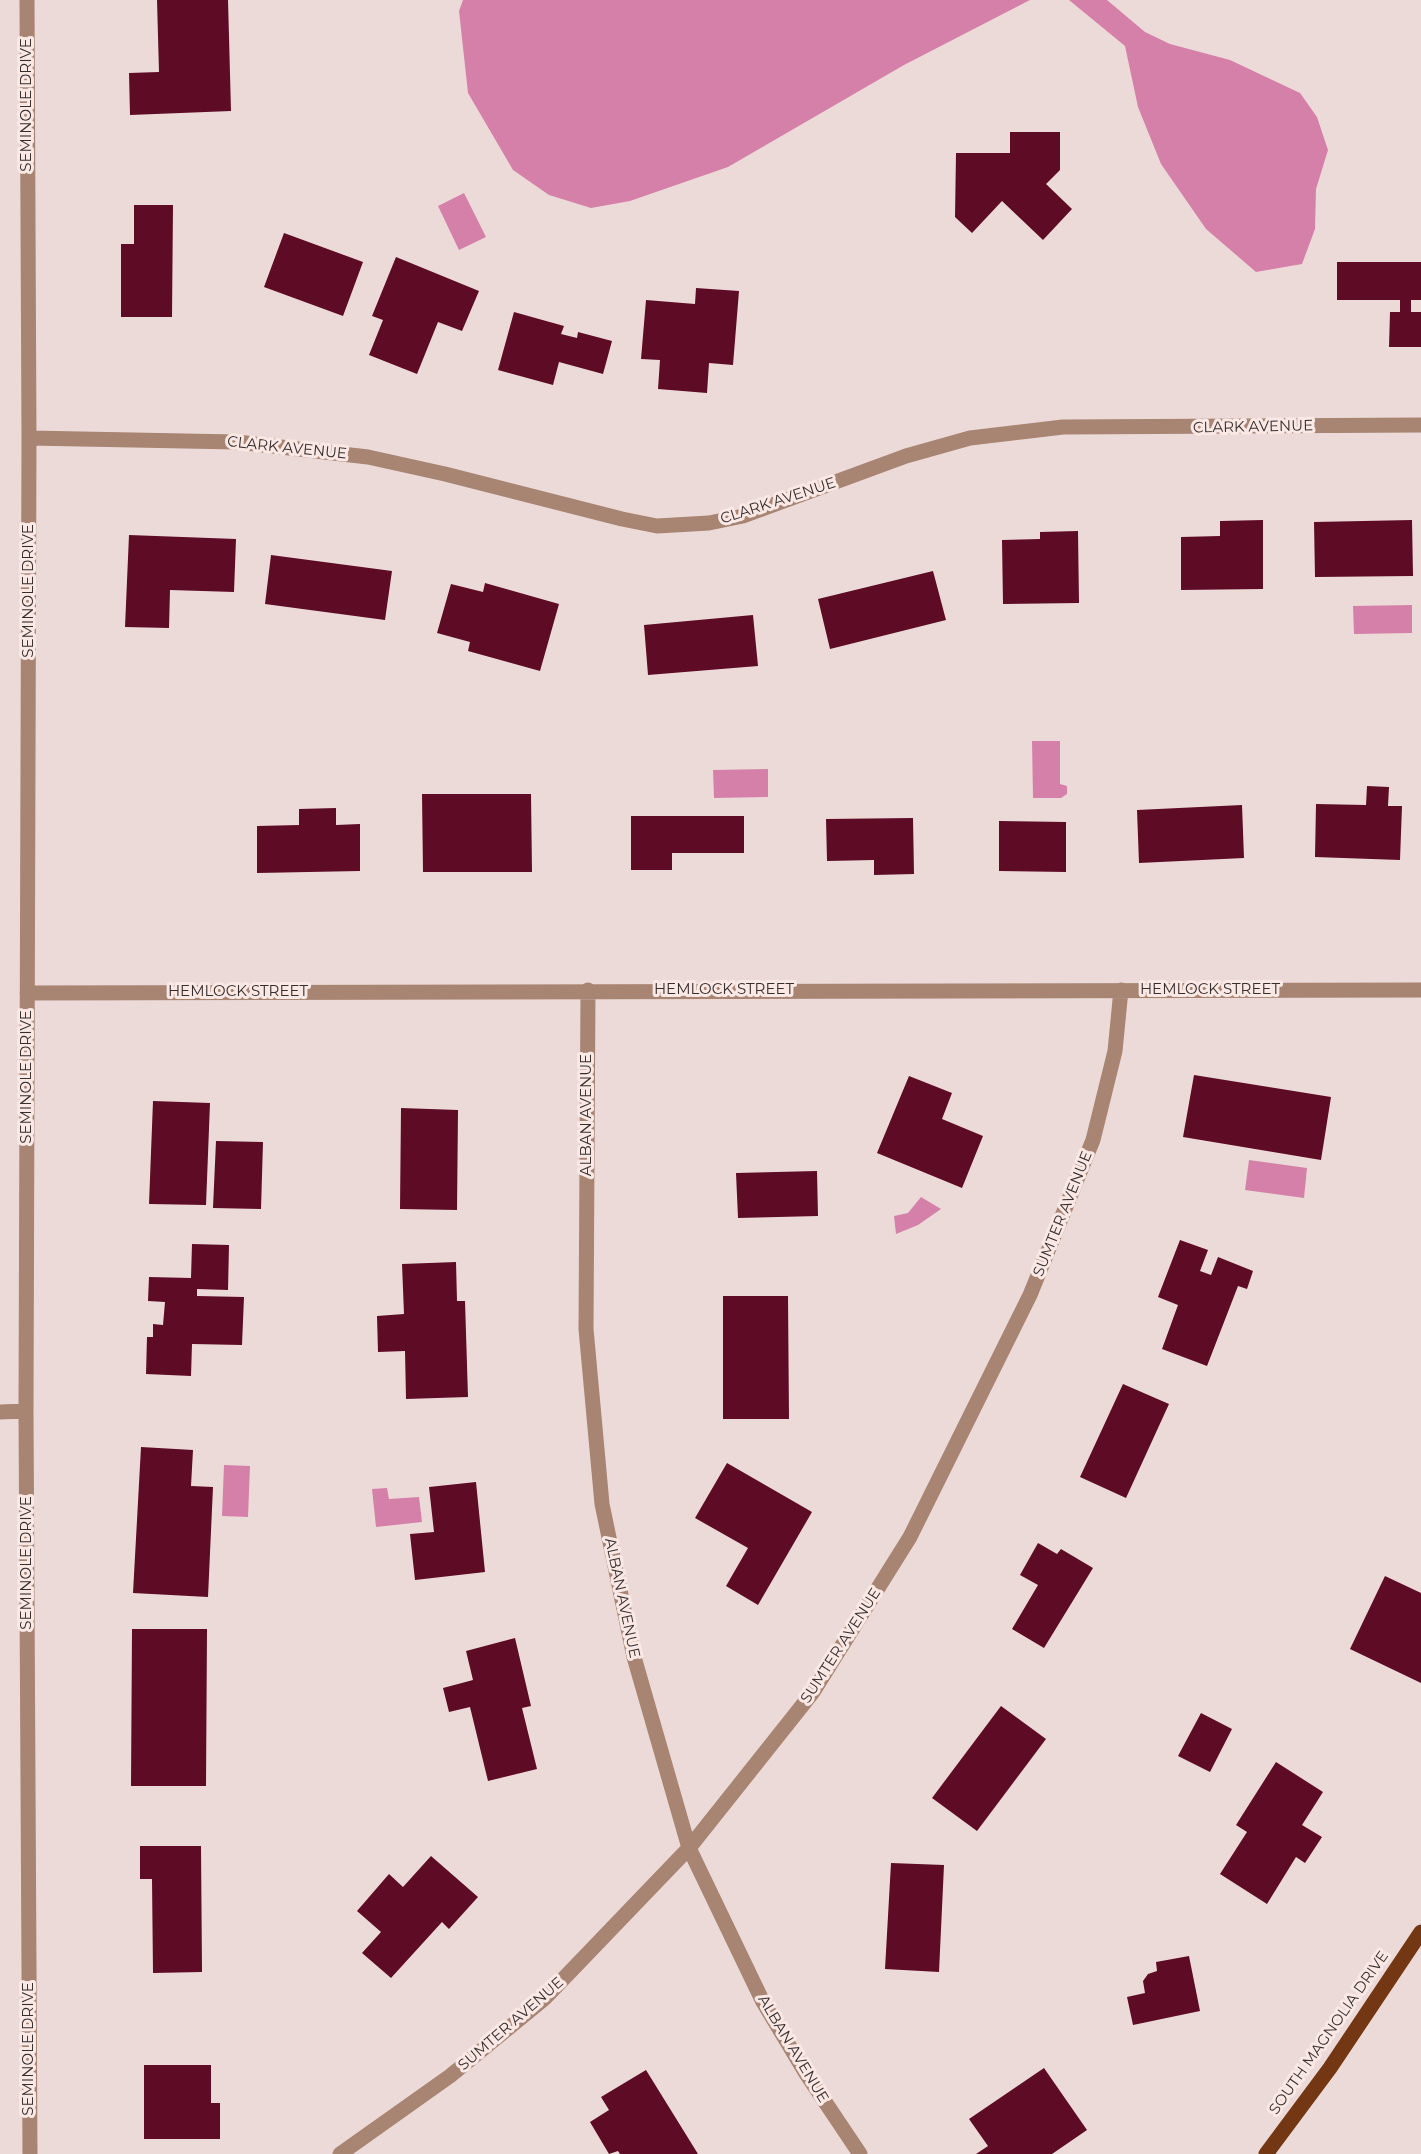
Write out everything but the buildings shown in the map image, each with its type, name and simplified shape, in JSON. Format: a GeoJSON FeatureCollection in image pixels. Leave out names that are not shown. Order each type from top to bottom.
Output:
{"type":"FeatureCollection","features":[{"type":"Feature","properties":{"kind":"main road","name":"SOUTH MAGNOLIA DRIVE"},"geometry":{"type":"LineString","coordinates":[[1266,2154],[1330,2068],[1421,1932]]}},
{"type":"Feature","properties":{"kind":"street","name":"SEMINOLE DRIVE"},"geometry":{"type":"LineString","coordinates":[[27,0],[29,438],[26,1411],[30,2154]]}},
{"type":"Feature","properties":{"kind":"street","name":"CLARK AVENUE"},"geometry":{"type":"LineString","coordinates":[[29,438],[237,442],[368,457],[657,526],[709,523],[743,516],[906,456],[970,438],[1063,427],[1421,425]]}},
{"type":"Feature","properties":{"kind":"street","name":"ALBAN AVENUE"},"geometry":{"type":"LineString","coordinates":[[588,990],[586,1329],[602,1504],[634,1657],[689,1848],[763,2002],[805,2072],[860,2154]]}},
{"type":"Feature","properties":{"kind":"street","name":"SUMTER AVENUE"},"geometry":{"type":"LineString","coordinates":[[340,2154],[450,2076],[544,1999],[689,1848],[813,1692],[910,1538],[1030,1295],[1093,1140],[1115,1051],[1121,990]]}},
{"type":"Feature","properties":{"kind":"street","name":"HEMLOCK STREET"},"geometry":{"type":"LineString","coordinates":[[27,993],[1421,990]]}},
{"type":"Feature","properties":{"kind":"street"},"geometry":{"type":"LineString","coordinates":[[0,1412],[26,1411]]}},
{"type":"Feature","properties":{"kind":"shaded area"},"geometry":{"type":"Polygon","coordinates":[[[463,0],[1030,0],[904,65],[728,167],[630,201],[591,208],[549,195],[513,170],[468,93],[459,11],[463,0]]]}},
{"type":"Feature","properties":{"kind":"shaded area"},"geometry":{"type":"Polygon","coordinates":[[[1069,0],[1107,0],[1145,32],[1170,44],[1230,60],[1300,93],[1317,117],[1328,150],[1316,189],[1315,229],[1302,264],[1256,272],[1206,229],[1161,164],[1138,107],[1125,46],[1069,0]]]}},
{"type":"Feature","properties":{"kind":"shaded area"},"geometry":{"type":"Polygon","coordinates":[[[464,193],[486,237],[459,250],[438,206],[464,193]]]}},
{"type":"Feature","properties":{"kind":"shaded area"},"geometry":{"type":"Polygon","coordinates":[[[1412,605],[1412,633],[1354,634],[1353,606],[1412,605]]]}},
{"type":"Feature","properties":{"kind":"shaded area"},"geometry":{"type":"Polygon","coordinates":[[[1032,741],[1060,741],[1060,784],[1067,786],[1067,794],[1061,798],[1033,798],[1032,741]]]}},
{"type":"Feature","properties":{"kind":"shaded area"},"geometry":{"type":"Polygon","coordinates":[[[768,769],[768,797],[714,798],[713,770],[768,769]]]}},
{"type":"Feature","properties":{"kind":"shaded area"},"geometry":{"type":"Polygon","coordinates":[[[1249,1160],[1307,1168],[1304,1198],[1245,1190],[1249,1160]]]}},
{"type":"Feature","properties":{"kind":"shaded area"},"geometry":{"type":"Polygon","coordinates":[[[921,1197],[941,1209],[918,1225],[896,1234],[894,1216],[908,1213],[921,1197]]]}},
{"type":"Feature","properties":{"kind":"shaded area"},"geometry":{"type":"Polygon","coordinates":[[[224,1465],[250,1466],[248,1517],[222,1516],[224,1465]]]}},
{"type":"Feature","properties":{"kind":"shaded area"},"geometry":{"type":"Polygon","coordinates":[[[387,1488],[389,1499],[419,1497],[422,1522],[376,1527],[372,1489],[387,1488]]]}}]}
